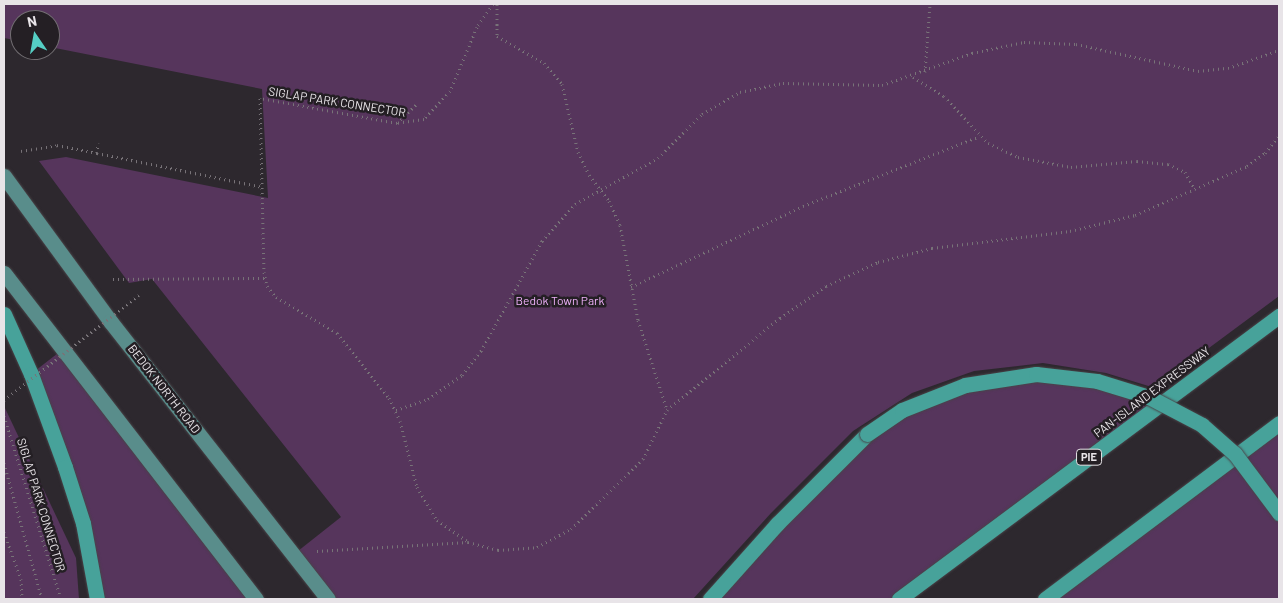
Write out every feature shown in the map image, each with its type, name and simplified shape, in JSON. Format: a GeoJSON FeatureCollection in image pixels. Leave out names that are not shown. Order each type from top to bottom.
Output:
{"type":"FeatureCollection","features":[{"type":"Feature","properties":{"kind":"highway"},"geometry":{"type":"LineString","coordinates":[[4,314],[31,374],[65,467],[83,523],[97,599]]}},
{"type":"Feature","properties":{"kind":"highway","name":"PAN-ISLAND EXPRESSWAY"},"geometry":{"type":"LineString","coordinates":[[899,599],[1279,316]]}},
{"type":"Feature","properties":{"kind":"highway"},"geometry":{"type":"LineString","coordinates":[[710,599],[777,524],[868,434],[902,410],[965,385],[1036,374],[1097,381],[1149,397],[1202,426],[1235,454],[1279,513]]}},
{"type":"Feature","properties":{"kind":"highway"},"geometry":{"type":"LineString","coordinates":[[1045,599],[1279,423]]}},
{"type":"Feature","properties":{"kind":"main road","name":"BEDOK NORTH ROAD"},"geometry":{"type":"LineString","coordinates":[[4,176],[110,321],[328,599]]}},
{"type":"Feature","properties":{"kind":"main road"},"geometry":{"type":"LineString","coordinates":[[4,273],[256,599]]}},
{"type":"Feature","properties":{"kind":"path","name":"SIGLAP PARK CONNECTOR"},"geometry":{"type":"LineString","coordinates":[[263,187],[260,98],[397,123],[419,121],[436,110],[454,84],[478,27],[495,4]]}},
{"type":"Feature","properties":{"kind":"path"},"geometry":{"type":"LineString","coordinates":[[495,4],[498,36],[544,63],[562,84],[578,152],[616,212],[641,329],[666,410]]}},
{"type":"Feature","properties":{"kind":"path"},"geometry":{"type":"LineString","coordinates":[[925,72],[930,4]]}},
{"type":"Feature","properties":{"kind":"path"},"geometry":{"type":"LineString","coordinates":[[396,410],[428,399],[462,375],[481,351],[547,235],[574,204],[600,188],[658,158],[702,114],[745,90],[783,83],[882,85],[912,77],[972,53],[1024,42],[1076,44],[1198,72],[1228,68],[1279,50]]}},
{"type":"Feature","properties":{"kind":"path"},"geometry":{"type":"LineString","coordinates":[[912,77],[944,96],[980,136],[1003,151],[1050,165],[1077,167],[1144,161],[1176,165],[1186,172],[1195,189]]}},
{"type":"Feature","properties":{"kind":"path"},"geometry":{"type":"LineString","coordinates":[[397,123],[418,103]]}},
{"type":"Feature","properties":{"kind":"path"},"geometry":{"type":"LineString","coordinates":[[631,287],[803,206],[980,136]]}},
{"type":"Feature","properties":{"kind":"path"},"geometry":{"type":"LineString","coordinates":[[292,552],[468,542],[498,550],[522,550],[544,544],[565,534],[643,459],[666,410],[802,301],[851,273],[932,248],[1070,231],[1114,222],[1195,189],[1254,162],[1279,136]]}},
{"type":"Feature","properties":{"kind":"path"},"geometry":{"type":"LineString","coordinates":[[96,153],[98,143]]}},
{"type":"Feature","properties":{"kind":"path"},"geometry":{"type":"LineString","coordinates":[[21,151],[57,145],[263,187],[265,278],[276,297],[338,333],[396,410],[424,501],[437,520],[468,542]]}},
{"type":"Feature","properties":{"kind":"path"},"geometry":{"type":"LineString","coordinates":[[113,279],[265,278]]}},
{"type":"Feature","properties":{"kind":"path"},"geometry":{"type":"LineString","coordinates":[[4,400],[139,295]]}},
{"type":"Feature","properties":{"kind":"path","name":"SIGLAP PARK CONNECTOR"},"geometry":{"type":"LineString","coordinates":[[4,416],[61,599]]}},
{"type":"Feature","properties":{"kind":"path","name":"SIGLAP PARK CONNECTOR"},"geometry":{"type":"LineString","coordinates":[[4,463],[42,599]]}},
{"type":"Feature","properties":{"kind":"path"},"geometry":{"type":"LineString","coordinates":[[4,532],[20,579],[22,599]]}},
{"type":"Feature","properties":{"kind":"green space","name":"Bedok Town Park"},"geometry":{"type":"Polygon","coordinates":[[[4,4],[1279,4],[1279,296],[1155,388],[1106,373],[1043,363],[974,371],[912,393],[853,431],[771,513],[693,599],[335,599],[298,551],[341,517],[152,279],[129,283],[39,161],[66,157],[268,198],[262,89],[60,49],[60,10],[10,10],[10,39],[4,38],[4,4]]]}},
{"type":"Feature","properties":{"kind":"green space"},"geometry":{"type":"Polygon","coordinates":[[[62,350],[256,599],[97,599],[94,572],[31,374],[62,350]]]}},
{"type":"Feature","properties":{"kind":"green space"},"geometry":{"type":"Polygon","coordinates":[[[1066,376],[1157,407],[899,599],[710,599],[873,429],[943,392],[1066,376]]]}},
{"type":"Feature","properties":{"kind":"green space"},"geometry":{"type":"Polygon","coordinates":[[[4,406],[76,558],[79,599],[4,599],[4,406]]]}},
{"type":"Feature","properties":{"kind":"green space"},"geometry":{"type":"Polygon","coordinates":[[[1279,423],[1279,599],[1045,599],[1279,423]]]}}]}
